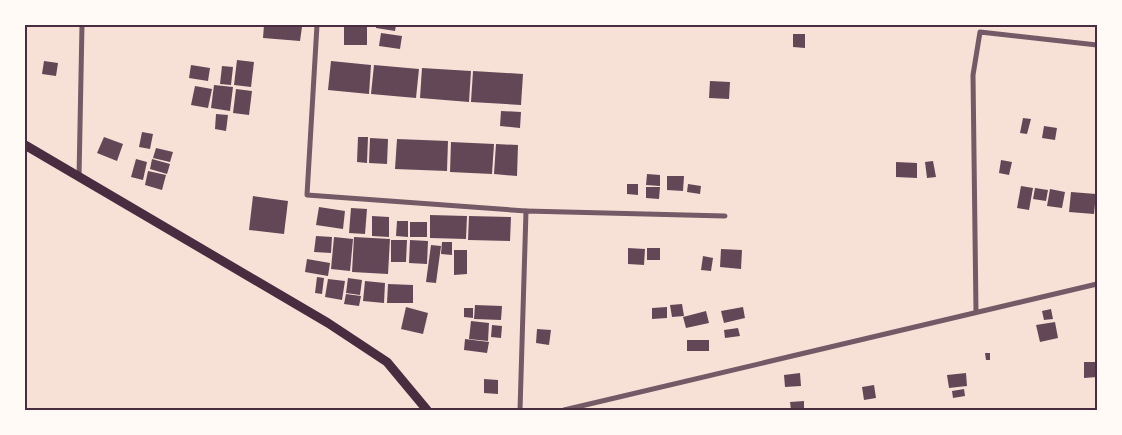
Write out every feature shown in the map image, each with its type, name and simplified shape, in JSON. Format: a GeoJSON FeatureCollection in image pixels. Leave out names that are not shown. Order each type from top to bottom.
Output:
{"type":"FeatureCollection","features":[{"type":"Feature","properties":{"kind":"main road"},"geometry":{"type":"LineString","coordinates":[[25,145],[328,323],[380,357],[387,362],[427,410]]}},
{"type":"Feature","properties":{"kind":"street"},"geometry":{"type":"LineString","coordinates":[[79,177],[82,25]]}},
{"type":"Feature","properties":{"kind":"street"},"geometry":{"type":"LineString","coordinates":[[317,25],[307,195],[526,211],[725,216]]}},
{"type":"Feature","properties":{"kind":"street"},"geometry":{"type":"LineString","coordinates":[[976,312],[973,75],[980,32],[1097,45]]}},
{"type":"Feature","properties":{"kind":"street"},"geometry":{"type":"LineString","coordinates":[[520,410],[526,211]]}},
{"type":"Feature","properties":{"kind":"street"},"geometry":{"type":"LineString","coordinates":[[564,410],[1097,284]]}},
{"type":"Feature","properties":{"kind":"building"},"geometry":{"type":"Polygon","coordinates":[[[264,25],[302,27],[300,41],[263,38],[264,25]]]}},
{"type":"Feature","properties":{"kind":"building"},"geometry":{"type":"Polygon","coordinates":[[[376,25],[396,25],[395,31],[376,28],[376,25]]]}},
{"type":"Feature","properties":{"kind":"building"},"geometry":{"type":"Polygon","coordinates":[[[344,27],[367,27],[367,45],[344,45],[344,27]]]}},
{"type":"Feature","properties":{"kind":"building"},"geometry":{"type":"Polygon","coordinates":[[[381,33],[402,36],[400,49],[379,46],[381,33]]]}},
{"type":"Feature","properties":{"kind":"building"},"geometry":{"type":"Polygon","coordinates":[[[793,34],[805,34],[805,48],[793,47],[793,34]]]}},
{"type":"Feature","properties":{"kind":"building"},"geometry":{"type":"Polygon","coordinates":[[[237,60],[254,62],[251,87],[234,85],[237,60]]]}},
{"type":"Feature","properties":{"kind":"building"},"geometry":{"type":"Polygon","coordinates":[[[44,61],[58,63],[56,76],[42,74],[44,61]]]}},
{"type":"Feature","properties":{"kind":"building"},"geometry":{"type":"Polygon","coordinates":[[[331,61],[371,65],[369,94],[328,90],[331,61]]]}},
{"type":"Feature","properties":{"kind":"building"},"geometry":{"type":"Polygon","coordinates":[[[191,65],[210,68],[208,81],[189,78],[191,65]]]}},
{"type":"Feature","properties":{"kind":"building"},"geometry":{"type":"Polygon","coordinates":[[[374,65],[419,69],[416,98],[371,94],[374,65]]]}},
{"type":"Feature","properties":{"kind":"building"},"geometry":{"type":"Polygon","coordinates":[[[222,66],[233,67],[231,85],[220,84],[222,66]]]}},
{"type":"Feature","properties":{"kind":"building"},"geometry":{"type":"Polygon","coordinates":[[[422,68],[471,71],[469,102],[420,98],[422,68]]]}},
{"type":"Feature","properties":{"kind":"building"},"geometry":{"type":"Polygon","coordinates":[[[473,71],[523,74],[521,105],[471,102],[473,71]]]}},
{"type":"Feature","properties":{"kind":"building"},"geometry":{"type":"Polygon","coordinates":[[[710,81],[730,82],[729,99],[709,98],[710,81]]]}},
{"type":"Feature","properties":{"kind":"building"},"geometry":{"type":"Polygon","coordinates":[[[214,85],[233,87],[230,111],[211,108],[214,85]]]}},
{"type":"Feature","properties":{"kind":"building"},"geometry":{"type":"Polygon","coordinates":[[[195,86],[212,89],[208,108],[191,105],[195,86]]]}},
{"type":"Feature","properties":{"kind":"building"},"geometry":{"type":"Polygon","coordinates":[[[236,89],[252,91],[249,115],[233,113],[236,89]]]}},
{"type":"Feature","properties":{"kind":"building"},"geometry":{"type":"Polygon","coordinates":[[[501,111],[521,112],[520,128],[500,126],[501,111]]]}},
{"type":"Feature","properties":{"kind":"building"},"geometry":{"type":"Polygon","coordinates":[[[216,114],[228,115],[226,131],[215,129],[216,114]]]}},
{"type":"Feature","properties":{"kind":"building"},"geometry":{"type":"Polygon","coordinates":[[[1023,118],[1031,119],[1027,134],[1020,133],[1023,118]]]}},
{"type":"Feature","properties":{"kind":"building"},"geometry":{"type":"Polygon","coordinates":[[[1044,126],[1057,128],[1055,140],[1042,138],[1044,126]]]}},
{"type":"Feature","properties":{"kind":"building"},"geometry":{"type":"Polygon","coordinates":[[[142,132],[153,134],[150,149],[139,147],[142,132]]]}},
{"type":"Feature","properties":{"kind":"building"},"geometry":{"type":"Polygon","coordinates":[[[104,137],[123,144],[117,161],[97,153],[104,137]]]}},
{"type":"Feature","properties":{"kind":"building"},"geometry":{"type":"Polygon","coordinates":[[[358,137],[368,137],[367,163],[357,162],[358,137]]]}},
{"type":"Feature","properties":{"kind":"building"},"geometry":{"type":"Polygon","coordinates":[[[370,138],[388,139],[387,164],[369,163],[370,138]]]}},
{"type":"Feature","properties":{"kind":"building"},"geometry":{"type":"Polygon","coordinates":[[[397,139],[448,141],[447,171],[395,169],[397,139]]]}},
{"type":"Feature","properties":{"kind":"building"},"geometry":{"type":"Polygon","coordinates":[[[451,142],[494,144],[492,174],[450,172],[451,142]]]}},
{"type":"Feature","properties":{"kind":"building"},"geometry":{"type":"Polygon","coordinates":[[[496,144],[518,145],[517,176],[494,174],[496,144]]]}},
{"type":"Feature","properties":{"kind":"building"},"geometry":{"type":"Polygon","coordinates":[[[156,148],[173,152],[170,162],[153,158],[156,148]]]}},
{"type":"Feature","properties":{"kind":"building"},"geometry":{"type":"Polygon","coordinates":[[[136,159],[147,162],[143,180],[131,177],[136,159]]]}},
{"type":"Feature","properties":{"kind":"building"},"geometry":{"type":"Polygon","coordinates":[[[152,159],[170,164],[167,174],[150,169],[152,159]]]}},
{"type":"Feature","properties":{"kind":"building"},"geometry":{"type":"Polygon","coordinates":[[[1001,160],[1012,162],[1009,175],[999,173],[1001,160]]]}},
{"type":"Feature","properties":{"kind":"building"},"geometry":{"type":"Polygon","coordinates":[[[933,161],[936,177],[927,178],[925,162],[933,161]]]}},
{"type":"Feature","properties":{"kind":"building"},"geometry":{"type":"Polygon","coordinates":[[[896,162],[917,163],[917,178],[896,177],[896,162]]]}},
{"type":"Feature","properties":{"kind":"building"},"geometry":{"type":"Polygon","coordinates":[[[148,171],[166,175],[162,190],[145,185],[148,171]]]}},
{"type":"Feature","properties":{"kind":"building"},"geometry":{"type":"Polygon","coordinates":[[[647,174],[660,175],[660,186],[646,185],[647,174]]]}},
{"type":"Feature","properties":{"kind":"building"},"geometry":{"type":"Polygon","coordinates":[[[667,176],[684,176],[683,191],[667,190],[667,176]]]}},
{"type":"Feature","properties":{"kind":"building"},"geometry":{"type":"Polygon","coordinates":[[[627,184],[638,184],[638,195],[627,194],[627,184]]]}},
{"type":"Feature","properties":{"kind":"building"},"geometry":{"type":"Polygon","coordinates":[[[688,184],[701,186],[700,194],[687,192],[688,184]]]}},
{"type":"Feature","properties":{"kind":"building"},"geometry":{"type":"Polygon","coordinates":[[[1021,186],[1033,188],[1029,210],[1017,208],[1021,186]]]}},
{"type":"Feature","properties":{"kind":"building"},"geometry":{"type":"Polygon","coordinates":[[[646,187],[660,187],[659,199],[646,198],[646,187]]]}},
{"type":"Feature","properties":{"kind":"building"},"geometry":{"type":"Polygon","coordinates":[[[1035,188],[1048,190],[1046,201],[1033,199],[1035,188]]]}},
{"type":"Feature","properties":{"kind":"building"},"geometry":{"type":"Polygon","coordinates":[[[1050,189],[1065,192],[1062,208],[1047,206],[1050,189]]]}},
{"type":"Feature","properties":{"kind":"building"},"geometry":{"type":"Polygon","coordinates":[[[1071,192],[1096,194],[1094,214],[1069,212],[1071,192]]]}},
{"type":"Feature","properties":{"kind":"building"},"geometry":{"type":"Polygon","coordinates":[[[253,196],[288,201],[284,234],[249,230],[253,196]]]}},
{"type":"Feature","properties":{"kind":"building"},"geometry":{"type":"Polygon","coordinates":[[[319,207],[345,211],[343,229],[316,225],[319,207]]]}},
{"type":"Feature","properties":{"kind":"building"},"geometry":{"type":"Polygon","coordinates":[[[351,208],[367,209],[365,234],[349,233],[351,208]]]}},
{"type":"Feature","properties":{"kind":"building"},"geometry":{"type":"Polygon","coordinates":[[[430,215],[467,216],[466,239],[430,238],[430,215]]]}},
{"type":"Feature","properties":{"kind":"building"},"geometry":{"type":"Polygon","coordinates":[[[372,216],[389,217],[389,237],[372,236],[372,216]]]}},
{"type":"Feature","properties":{"kind":"building"},"geometry":{"type":"Polygon","coordinates":[[[469,216],[511,217],[510,241],[468,240],[469,216]]]}},
{"type":"Feature","properties":{"kind":"building"},"geometry":{"type":"Polygon","coordinates":[[[397,221],[408,221],[408,237],[396,236],[397,221]]]}},
{"type":"Feature","properties":{"kind":"building"},"geometry":{"type":"Polygon","coordinates":[[[410,222],[427,222],[427,237],[410,237],[410,222]]]}},
{"type":"Feature","properties":{"kind":"building"},"geometry":{"type":"Polygon","coordinates":[[[316,236],[332,237],[331,253],[314,252],[316,236]]]}},
{"type":"Feature","properties":{"kind":"building"},"geometry":{"type":"Polygon","coordinates":[[[334,237],[353,239],[350,271],[331,269],[334,237]]]}},
{"type":"Feature","properties":{"kind":"building"},"geometry":{"type":"Polygon","coordinates":[[[354,237],[390,239],[388,274],[352,272],[354,237]]]}},
{"type":"Feature","properties":{"kind":"building"},"geometry":{"type":"Polygon","coordinates":[[[391,240],[407,240],[406,262],[391,262],[391,240]]]}},
{"type":"Feature","properties":{"kind":"building"},"geometry":{"type":"Polygon","coordinates":[[[410,240],[428,241],[427,264],[409,263],[410,240]]]}},
{"type":"Feature","properties":{"kind":"building"},"geometry":{"type":"Polygon","coordinates":[[[442,242],[452,242],[452,255],[441,254],[442,242]]]}},
{"type":"Feature","properties":{"kind":"building"},"geometry":{"type":"Polygon","coordinates":[[[431,245],[441,246],[436,283],[426,282],[431,245]]]}},
{"type":"Feature","properties":{"kind":"building"},"geometry":{"type":"Polygon","coordinates":[[[628,248],[645,249],[644,265],[628,264],[628,248]]]}},
{"type":"Feature","properties":{"kind":"building"},"geometry":{"type":"Polygon","coordinates":[[[647,248],[660,248],[660,260],[647,260],[647,248]]]}},
{"type":"Feature","properties":{"kind":"building"},"geometry":{"type":"Polygon","coordinates":[[[721,249],[742,250],[741,269],[720,267],[721,249]]]}},
{"type":"Feature","properties":{"kind":"building"},"geometry":{"type":"Polygon","coordinates":[[[454,250],[467,250],[467,274],[454,275],[454,250]]]}},
{"type":"Feature","properties":{"kind":"building"},"geometry":{"type":"Polygon","coordinates":[[[703,256],[713,258],[711,271],[701,270],[703,256]]]}},
{"type":"Feature","properties":{"kind":"building"},"geometry":{"type":"Polygon","coordinates":[[[307,259],[330,263],[328,276],[305,272],[307,259]]]}},
{"type":"Feature","properties":{"kind":"building"},"geometry":{"type":"Polygon","coordinates":[[[317,277],[324,278],[322,294],[315,293],[317,277]]]}},
{"type":"Feature","properties":{"kind":"building"},"geometry":{"type":"Polygon","coordinates":[[[348,278],[362,280],[360,295],[346,293],[348,278]]]}},
{"type":"Feature","properties":{"kind":"building"},"geometry":{"type":"Polygon","coordinates":[[[328,279],[345,281],[342,300],[325,297],[328,279]]]}},
{"type":"Feature","properties":{"kind":"building"},"geometry":{"type":"Polygon","coordinates":[[[365,281],[385,283],[384,303],[363,301],[365,281]]]}},
{"type":"Feature","properties":{"kind":"building"},"geometry":{"type":"Polygon","coordinates":[[[388,284],[413,285],[413,303],[387,303],[388,284]]]}},
{"type":"Feature","properties":{"kind":"building"},"geometry":{"type":"Polygon","coordinates":[[[346,294],[361,296],[359,306],[344,304],[346,294]]]}},
{"type":"Feature","properties":{"kind":"building"},"geometry":{"type":"Polygon","coordinates":[[[682,304],[684,316],[672,317],[670,305],[682,304]]]}},
{"type":"Feature","properties":{"kind":"building"},"geometry":{"type":"Polygon","coordinates":[[[475,305],[502,306],[501,320],[474,319],[475,305]]]}},
{"type":"Feature","properties":{"kind":"building"},"geometry":{"type":"Polygon","coordinates":[[[406,307],[428,313],[423,334],[401,329],[406,307]]]}},
{"type":"Feature","properties":{"kind":"building"},"geometry":{"type":"Polygon","coordinates":[[[667,307],[667,318],[652,319],[652,308],[667,307]]]}},
{"type":"Feature","properties":{"kind":"building"},"geometry":{"type":"Polygon","coordinates":[[[743,307],[745,318],[724,323],[721,311],[743,307]]]}},
{"type":"Feature","properties":{"kind":"building"},"geometry":{"type":"Polygon","coordinates":[[[464,308],[473,308],[473,318],[464,317],[464,308]]]}},
{"type":"Feature","properties":{"kind":"building"},"geometry":{"type":"Polygon","coordinates":[[[1051,309],[1053,319],[1044,320],[1042,311],[1051,309]]]}},
{"type":"Feature","properties":{"kind":"building"},"geometry":{"type":"Polygon","coordinates":[[[706,311],[709,323],[686,328],[683,317],[706,311]]]}},
{"type":"Feature","properties":{"kind":"building"},"geometry":{"type":"Polygon","coordinates":[[[471,321],[489,323],[488,341],[469,339],[471,321]]]}},
{"type":"Feature","properties":{"kind":"building"},"geometry":{"type":"Polygon","coordinates":[[[1055,322],[1058,338],[1040,342],[1036,325],[1055,322]]]}},
{"type":"Feature","properties":{"kind":"building"},"geometry":{"type":"Polygon","coordinates":[[[492,325],[502,326],[501,338],[491,337],[492,325]]]}},
{"type":"Feature","properties":{"kind":"building"},"geometry":{"type":"Polygon","coordinates":[[[738,328],[740,336],[725,338],[724,330],[738,328]]]}},
{"type":"Feature","properties":{"kind":"building"},"geometry":{"type":"Polygon","coordinates":[[[537,329],[551,330],[549,345],[536,343],[537,329]]]}},
{"type":"Feature","properties":{"kind":"building"},"geometry":{"type":"Polygon","coordinates":[[[465,339],[489,342],[487,353],[464,350],[465,339]]]}},
{"type":"Feature","properties":{"kind":"building"},"geometry":{"type":"Polygon","coordinates":[[[687,340],[709,340],[709,351],[687,351],[687,340]]]}},
{"type":"Feature","properties":{"kind":"building"},"geometry":{"type":"Polygon","coordinates":[[[985,353],[990,353],[990,360],[986,360],[985,353]]]}},
{"type":"Feature","properties":{"kind":"building"},"geometry":{"type":"Polygon","coordinates":[[[1084,362],[1097,362],[1097,377],[1084,378],[1084,362]]]}},
{"type":"Feature","properties":{"kind":"building"},"geometry":{"type":"Polygon","coordinates":[[[800,373],[801,386],[785,387],[784,375],[800,373]]]}},
{"type":"Feature","properties":{"kind":"building"},"geometry":{"type":"Polygon","coordinates":[[[966,373],[967,386],[949,388],[947,375],[966,373]]]}},
{"type":"Feature","properties":{"kind":"building"},"geometry":{"type":"Polygon","coordinates":[[[484,379],[498,380],[498,394],[484,393],[484,379]]]}},
{"type":"Feature","properties":{"kind":"building"},"geometry":{"type":"Polygon","coordinates":[[[874,385],[876,398],[864,400],[862,387],[874,385]]]}},
{"type":"Feature","properties":{"kind":"building"},"geometry":{"type":"Polygon","coordinates":[[[964,389],[965,396],[953,398],[952,391],[964,389]]]}},
{"type":"Feature","properties":{"kind":"building"},"geometry":{"type":"Polygon","coordinates":[[[804,401],[804,409],[791,410],[790,402],[804,401]]]}}]}
